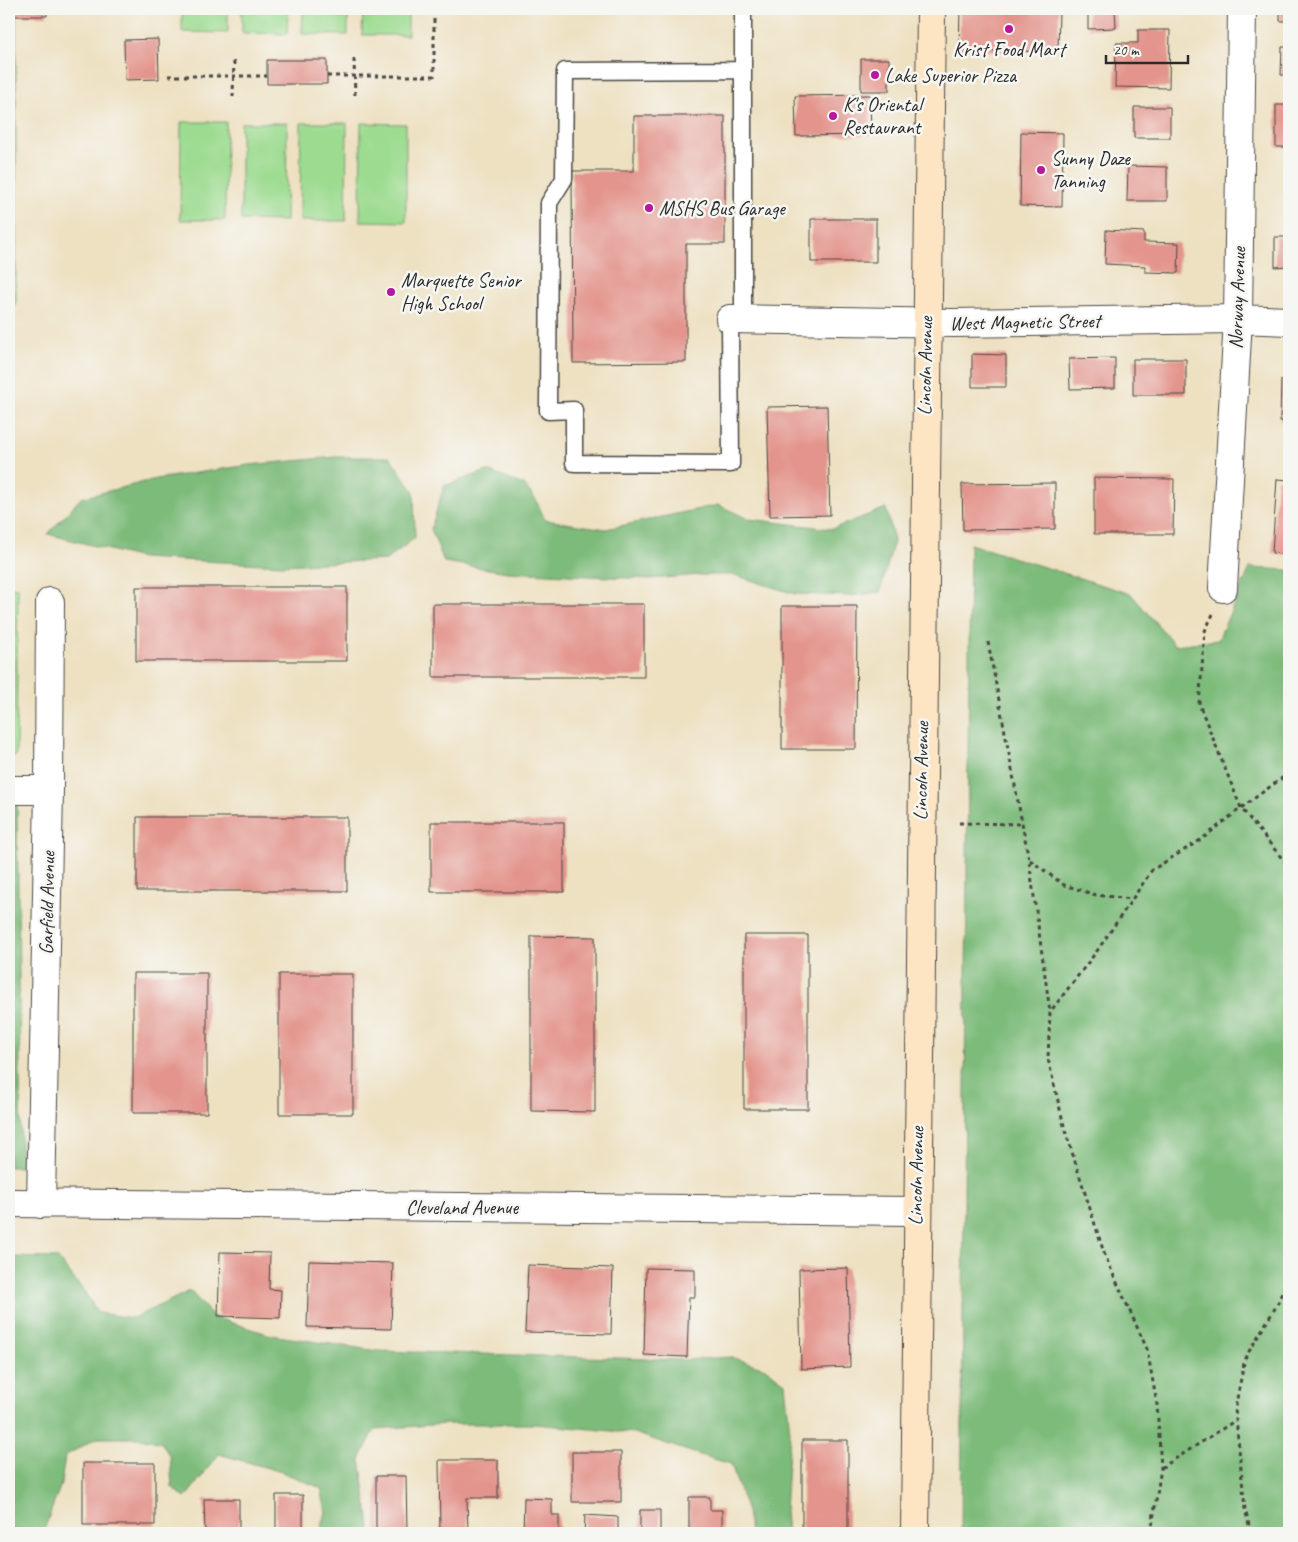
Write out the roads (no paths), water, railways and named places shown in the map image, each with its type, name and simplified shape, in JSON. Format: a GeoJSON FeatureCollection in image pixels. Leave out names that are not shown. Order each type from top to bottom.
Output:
{"type":"FeatureCollection","features":[{"type":"Feature","properties":{"kind":"street","name":"Lincoln Avenue"},"geometry":{"type":"LineString","coordinates":[[915,1533],[916,1211],[931,9]]}},
{"type":"Feature","properties":{"kind":"street","name":"Norway Avenue"},"geometry":{"type":"LineString","coordinates":[[1223,588],[1238,319],[1242,9]]}},
{"type":"Feature","properties":{"kind":"street","name":"West Magnetic Street"},"geometry":{"type":"LineString","coordinates":[[737,319],[926,323],[1238,319],[1289,321]]}},
{"type":"Feature","properties":{"kind":"street","name":"Garfield Avenue"},"geometry":{"type":"LineString","coordinates":[[40,1204],[49,790],[50,602]]}},
{"type":"Feature","properties":{"kind":"street"},"geometry":{"type":"LineString","coordinates":[[9,790],[49,790]]}},
{"type":"Feature","properties":{"kind":"street","name":"Cleveland Avenue"},"geometry":{"type":"LineString","coordinates":[[9,1203],[916,1211]]}},
{"type":"Feature","properties":{"kind":"lane"},"geometry":{"type":"LineString","coordinates":[[743,9],[743,70],[737,319],[731,464],[574,463],[574,410],[548,411],[549,204],[564,179],[565,71],[743,70]]}},
{"type":"Feature","properties":{"kind":"place","name":"Krist Food Mart"},"geometry":{"type":"Point","coordinates":[1009,29]}},
{"type":"Feature","properties":{"kind":"place","name":"Lake Superior Pizza"},"geometry":{"type":"Point","coordinates":[875,75]}},
{"type":"Feature","properties":{"kind":"place","name":"K's Oriental Restaurant"},"geometry":{"type":"Point","coordinates":[833,116]}},
{"type":"Feature","properties":{"kind":"place","name":"Sunny Daze Tanning"},"geometry":{"type":"Point","coordinates":[1041,170]}},
{"type":"Feature","properties":{"kind":"place","name":"MSHS Bus Garage"},"geometry":{"type":"Point","coordinates":[649,208]}},
{"type":"Feature","properties":{"kind":"place","name":"Marquette Senior High School"},"geometry":{"type":"Point","coordinates":[391,292]}}]}
